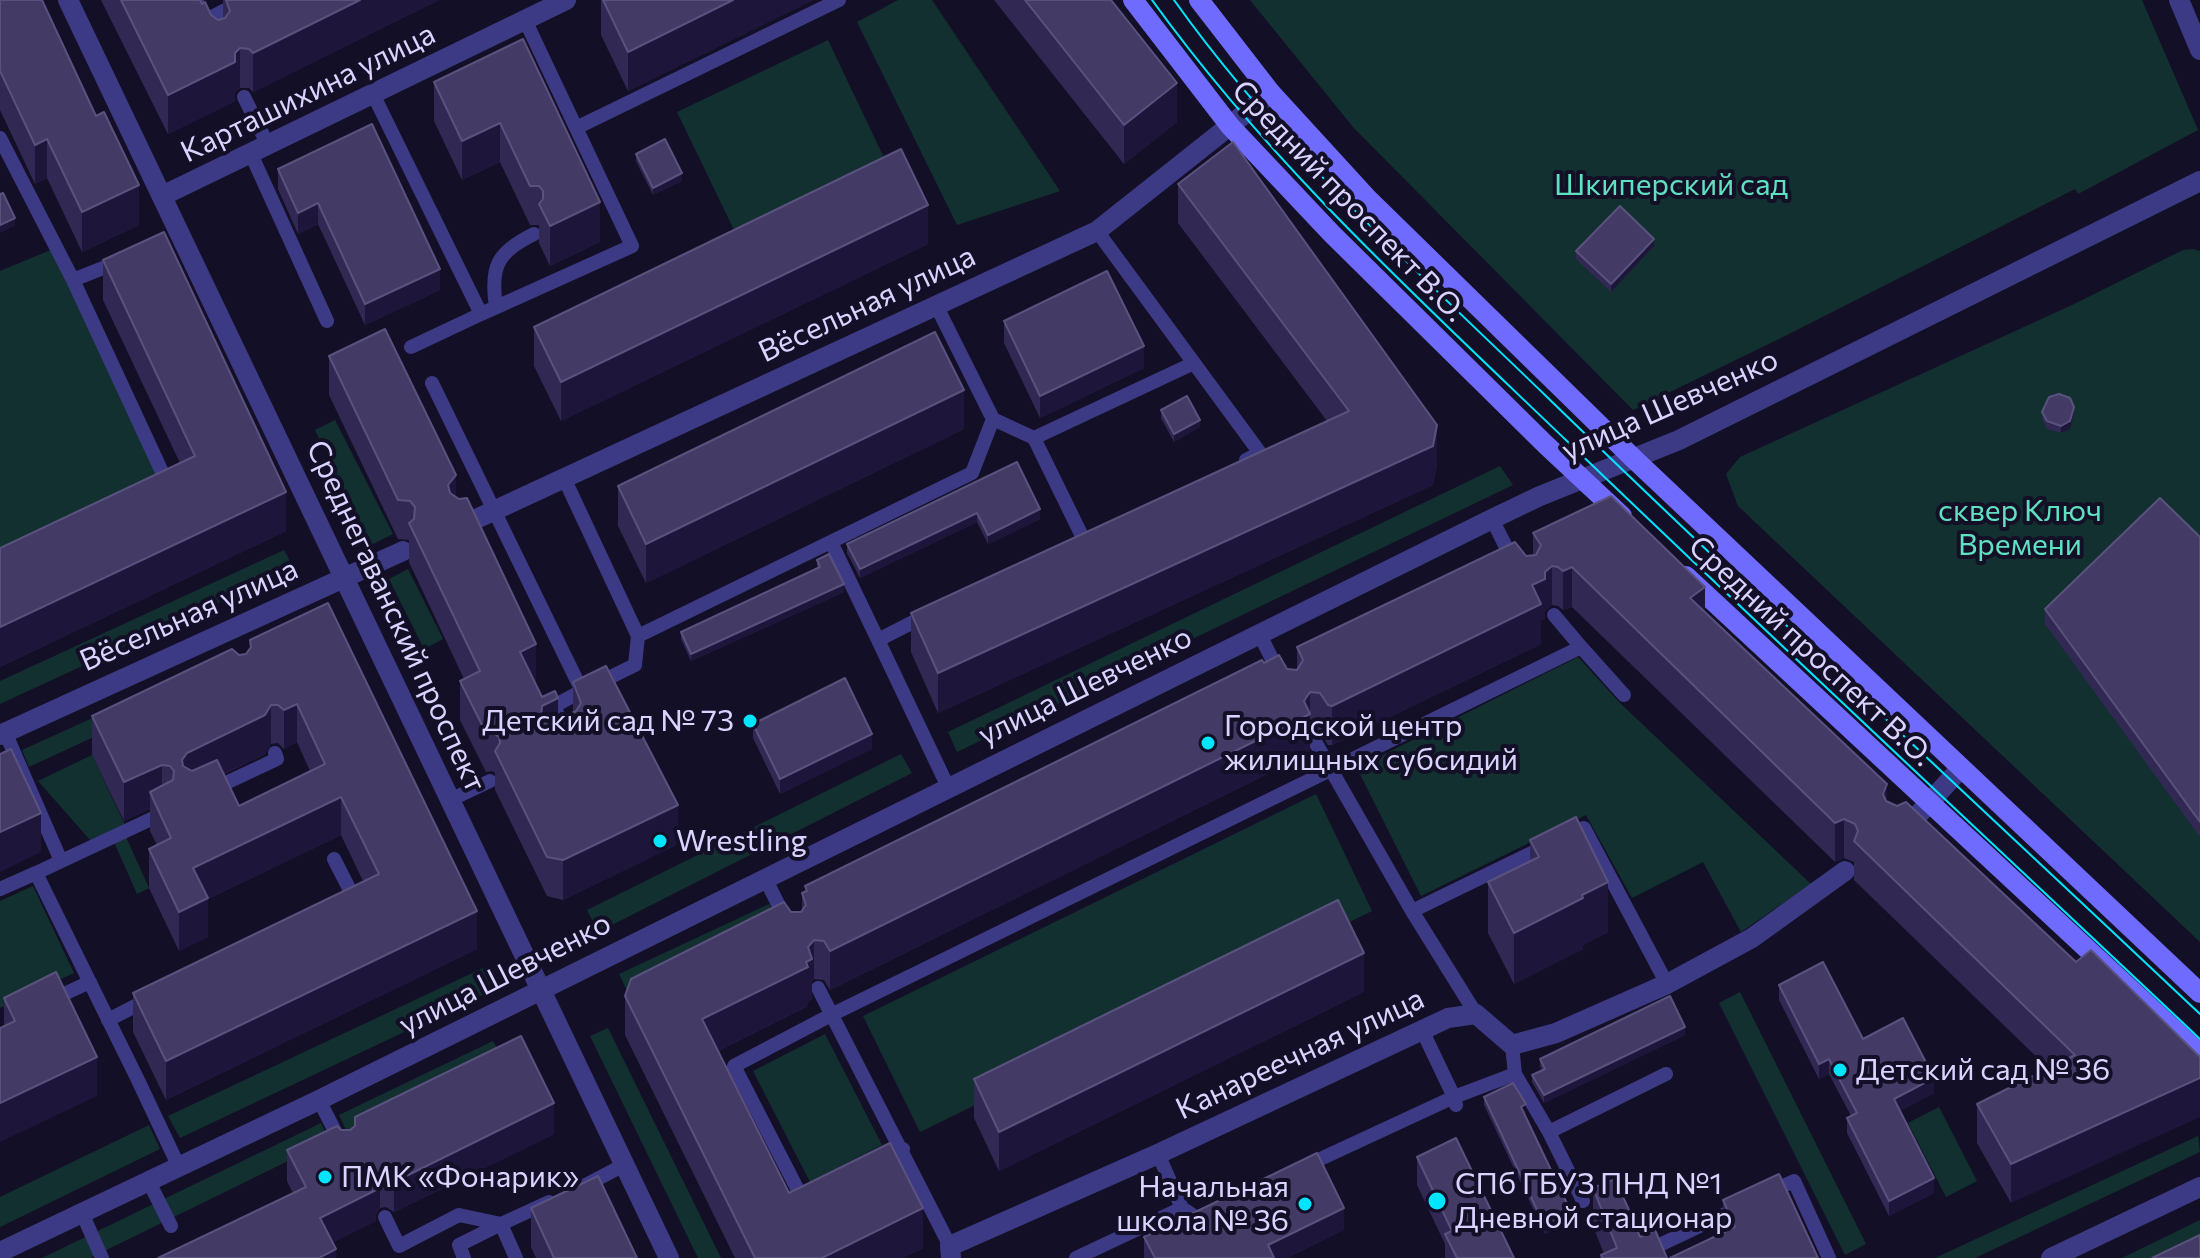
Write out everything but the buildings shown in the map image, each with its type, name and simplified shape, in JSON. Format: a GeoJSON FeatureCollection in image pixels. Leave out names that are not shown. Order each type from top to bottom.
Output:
{"type":"FeatureCollection","features":[{"type":"Feature","properties":{"kind":"main road","name":"Средний проспект В.О."},"geometry":{"type":"LineString","coordinates":[[1133,0],[1230,126],[1332,234],[1636,528]]}},
{"type":"Feature","properties":{"kind":"main road","name":"Средний проспект В.О."},"geometry":{"type":"LineString","coordinates":[[1199,0],[1271,93],[1368,199],[1633,458],[2200,993]]}},
{"type":"Feature","properties":{"kind":"main road","name":"Средний проспект В.О."},"geometry":{"type":"LineString","coordinates":[[1670,560],[2200,1054]]}},
{"type":"Feature","properties":{"kind":"street","name":"Среднегаванский проспект"},"geometry":{"type":"LineString","coordinates":[[68,0],[162,196],[172,239],[344,578],[669,1258]]}},
{"type":"Feature","properties":{"kind":"street","name":"Карташихина улица"},"geometry":{"type":"LineString","coordinates":[[162,196],[566,0]]}},
{"type":"Feature","properties":{"kind":"street"},"geometry":{"type":"LineString","coordinates":[[2179,0],[2200,50]]}},
{"type":"Feature","properties":{"kind":"street","name":"Вёсельная улица"},"geometry":{"type":"LineString","coordinates":[[461,526],[1097,231],[1271,93]]}},
{"type":"Feature","properties":{"kind":"street","name":"улица Шевченко"},"geometry":{"type":"LineString","coordinates":[[0,1252],[319,1100],[1492,519],[1679,440],[2200,181]]}},
{"type":"Feature","properties":{"kind":"street","name":"Вёсельная улица"},"geometry":{"type":"LineString","coordinates":[[2,734],[222,642],[403,551]]}},
{"type":"Feature","properties":{"kind":"street"},"geometry":{"type":"LineString","coordinates":[[1896,832],[1961,768]]}},
{"type":"Feature","properties":{"kind":"street"},"geometry":{"type":"LineString","coordinates":[[1476,1014],[1512,1045],[1556,1033],[1667,984],[1752,938],[1845,871]]}},
{"type":"Feature","properties":{"kind":"street","name":"Канареечная улица"},"geometry":{"type":"LineString","coordinates":[[951,1252],[1448,1018],[1476,1014]]}},
{"type":"Feature","properties":{"kind":"street"},"geometry":{"type":"LineString","coordinates":[[2051,1258],[2200,1187]]}},
{"type":"Feature","properties":{"kind":"lane"},"geometry":{"type":"LineString","coordinates":[[196,0],[208,24],[245,0]]}},
{"type":"Feature","properties":{"kind":"lane"},"geometry":{"type":"LineString","coordinates":[[576,128],[839,0]]}},
{"type":"Feature","properties":{"kind":"lane"},"geometry":{"type":"LineString","coordinates":[[411,347],[632,246],[525,20]]}},
{"type":"Feature","properties":{"kind":"lane"},"geometry":{"type":"LineString","coordinates":[[373,94],[481,314]]}},
{"type":"Feature","properties":{"kind":"lane"},"geometry":{"type":"LineString","coordinates":[[244,97],[259,150],[327,321]]}},
{"type":"Feature","properties":{"kind":"lane"},"geometry":{"type":"LineString","coordinates":[[0,138],[5,161],[73,280],[170,489],[157,495]]}},
{"type":"Feature","properties":{"kind":"lane"},"geometry":{"type":"LineString","coordinates":[[1097,231],[1260,453],[1232,467]]}},
{"type":"Feature","properties":{"kind":"lane"},"geometry":{"type":"LineString","coordinates":[[496,307],[493,285],[497,262],[513,244],[534,234]]}},
{"type":"Feature","properties":{"kind":"lane"},"geometry":{"type":"LineString","coordinates":[[73,280],[138,254]]}},
{"type":"Feature","properties":{"kind":"lane"},"geometry":{"type":"LineString","coordinates":[[936,305],[993,419],[1034,438],[1083,538]]}},
{"type":"Feature","properties":{"kind":"lane"},"geometry":{"type":"LineString","coordinates":[[1034,438],[1194,363]]}},
{"type":"Feature","properties":{"kind":"lane"},"geometry":{"type":"LineString","coordinates":[[432,383],[582,691]]}},
{"type":"Feature","properties":{"kind":"lane"},"geometry":{"type":"LineString","coordinates":[[638,636],[972,473],[993,419]]}},
{"type":"Feature","properties":{"kind":"lane"},"geometry":{"type":"LineString","coordinates":[[561,747],[571,742],[554,706],[635,665],[638,636],[564,478]]}},
{"type":"Feature","properties":{"kind":"lane"},"geometry":{"type":"LineString","coordinates":[[1492,519],[1523,576]]}},
{"type":"Feature","properties":{"kind":"lane"},"geometry":{"type":"LineString","coordinates":[[831,542],[948,787]]}},
{"type":"Feature","properties":{"kind":"lane"},"geometry":{"type":"LineString","coordinates":[[878,640],[935,612]]}},
{"type":"Feature","properties":{"kind":"lane"},"geometry":{"type":"LineString","coordinates":[[1554,615],[1624,695]]}},
{"type":"Feature","properties":{"kind":"lane"},"geometry":{"type":"LineString","coordinates":[[1259,633],[1288,691]]}},
{"type":"Feature","properties":{"kind":"lane"},"geometry":{"type":"LineString","coordinates":[[816,1191],[802,1198],[734,1066],[831,1015],[1581,647]]}},
{"type":"Feature","properties":{"kind":"lane"},"geometry":{"type":"LineString","coordinates":[[2,734],[61,861]]}},
{"type":"Feature","properties":{"kind":"lane"},"geometry":{"type":"LineString","coordinates":[[1314,740],[1412,911],[1476,1014]]}},
{"type":"Feature","properties":{"kind":"lane"},"geometry":{"type":"LineString","coordinates":[[192,800],[277,759],[275,753]]}},
{"type":"Feature","properties":{"kind":"lane"},"geometry":{"type":"LineString","coordinates":[[450,800],[490,781]]}},
{"type":"Feature","properties":{"kind":"lane"},"geometry":{"type":"LineString","coordinates":[[0,889],[165,813]]}},
{"type":"Feature","properties":{"kind":"lane"},"geometry":{"type":"LineString","coordinates":[[1412,911],[1584,828],[1667,984]]}},
{"type":"Feature","properties":{"kind":"lane"},"geometry":{"type":"LineString","coordinates":[[334,859],[354,898],[340,905]]}},
{"type":"Feature","properties":{"kind":"lane"},"geometry":{"type":"LineString","coordinates":[[36,873],[179,1167]]}},
{"type":"Feature","properties":{"kind":"lane"},"geometry":{"type":"LineString","coordinates":[[765,878],[789,928]]}},
{"type":"Feature","properties":{"kind":"lane"},"geometry":{"type":"LineString","coordinates":[[40,1005],[90,982]]}},
{"type":"Feature","properties":{"kind":"lane"},"geometry":{"type":"LineString","coordinates":[[818,988],[903,1149],[951,1252]]}},
{"type":"Feature","properties":{"kind":"lane"},"geometry":{"type":"LineString","coordinates":[[108,1020],[164,992]]}},
{"type":"Feature","properties":{"kind":"lane"},"geometry":{"type":"LineString","coordinates":[[1422,1030],[1455,1102]]}},
{"type":"Feature","properties":{"kind":"lane"},"geometry":{"type":"LineString","coordinates":[[1512,1045],[1515,1074],[1549,1132],[1583,1201]]}},
{"type":"Feature","properties":{"kind":"lane"},"geometry":{"type":"LineString","coordinates":[[1291,1173],[1515,1074]]}},
{"type":"Feature","properties":{"kind":"lane"},"geometry":{"type":"LineString","coordinates":[[1549,1132],[1666,1074]]}},
{"type":"Feature","properties":{"kind":"lane"},"geometry":{"type":"LineString","coordinates":[[319,1100],[346,1152]]}},
{"type":"Feature","properties":{"kind":"lane"},"geometry":{"type":"LineString","coordinates":[[859,1170],[903,1149]]}},
{"type":"Feature","properties":{"kind":"lane"},"geometry":{"type":"LineString","coordinates":[[1158,1154],[1182,1208],[1197,1218],[1224,1205]]}},
{"type":"Feature","properties":{"kind":"lane"},"geometry":{"type":"LineString","coordinates":[[446,1222],[461,1252],[501,1224],[624,1165]]}},
{"type":"Feature","properties":{"kind":"lane"},"geometry":{"type":"LineString","coordinates":[[1632,1258],[1794,1181],[1829,1258]]}},
{"type":"Feature","properties":{"kind":"lane"},"geometry":{"type":"LineString","coordinates":[[149,1182],[171,1226]]}},
{"type":"Feature","properties":{"kind":"lane"},"geometry":{"type":"LineString","coordinates":[[1076,1258],[1182,1208]]}},
{"type":"Feature","properties":{"kind":"lane"},"geometry":{"type":"LineString","coordinates":[[82,1213],[102,1258]]}},
{"type":"Feature","properties":{"kind":"lane"},"geometry":{"type":"LineString","coordinates":[[385,1217],[388,1236],[399,1246],[459,1215],[501,1224]]}},
{"type":"Feature","properties":{"kind":"lane"},"geometry":{"type":"LineString","coordinates":[[501,1224],[516,1258]]}},
{"type":"Feature","properties":{"kind":"green space"},"geometry":{"type":"Polygon","coordinates":[[[898,0],[932,0],[1060,191],[957,225],[857,22],[898,0]]]}},
{"type":"Feature","properties":{"kind":"green space","name":"Шкиперский сад"},"geometry":{"type":"Polygon","coordinates":[[[1250,0],[2142,0],[2198,130],[2078,194],[2075,189],[1633,410],[1353,127],[1250,0]]]}},
{"type":"Feature","properties":{"kind":"green space"},"geometry":{"type":"Polygon","coordinates":[[[828,40],[886,162],[736,234],[677,112],[828,40]]]}},
{"type":"Feature","properties":{"kind":"green space"},"geometry":{"type":"Polygon","coordinates":[[[53,249],[162,480],[0,556],[0,271],[53,249]]]}},
{"type":"Feature","properties":{"kind":"green space","name":"сквер Ключ Времени"},"geometry":{"type":"Polygon","coordinates":[[[2183,250],[2200,251],[2200,942],[1738,506],[1726,474],[1740,457],[2072,305],[2183,250]]]}},
{"type":"Feature","properties":{"kind":"green space"},"geometry":{"type":"Polygon","coordinates":[[[335,420],[393,534],[371,545],[315,430],[335,420]]]}},
{"type":"Feature","properties":{"kind":"green space"},"geometry":{"type":"Polygon","coordinates":[[[1500,466],[1513,485],[957,752],[948,732],[1500,466]]]}},
{"type":"Feature","properties":{"kind":"green space"},"geometry":{"type":"Polygon","coordinates":[[[284,550],[294,568],[0,704],[0,681],[284,550]]]}},
{"type":"Feature","properties":{"kind":"green space"},"geometry":{"type":"Polygon","coordinates":[[[408,569],[443,639],[424,649],[389,579],[408,569]]]}},
{"type":"Feature","properties":{"kind":"green space"},"geometry":{"type":"Polygon","coordinates":[[[1578,657],[1619,702],[1811,884],[1741,932],[1703,862],[1632,898],[1586,815],[1421,896],[1357,768],[1578,657]]]}},
{"type":"Feature","properties":{"kind":"green space"},"geometry":{"type":"Polygon","coordinates":[[[220,660],[227,675],[29,767],[22,750],[220,660]]]}},
{"type":"Feature","properties":{"kind":"green space"},"geometry":{"type":"Polygon","coordinates":[[[901,754],[912,773],[598,932],[587,910],[901,754]]]}},
{"type":"Feature","properties":{"kind":"green space"},"geometry":{"type":"Polygon","coordinates":[[[92,755],[125,825],[90,840],[38,781],[92,755]]]}},
{"type":"Feature","properties":{"kind":"green space"},"geometry":{"type":"Polygon","coordinates":[[[1316,794],[1372,911],[920,1132],[863,1016],[1316,794]]]}},
{"type":"Feature","properties":{"kind":"green space"},"geometry":{"type":"Polygon","coordinates":[[[126,837],[149,888],[137,894],[114,842],[126,837]]]}},
{"type":"Feature","properties":{"kind":"green space"},"geometry":{"type":"Polygon","coordinates":[[[33,886],[74,973],[0,1008],[0,901],[33,886]]]}},
{"type":"Feature","properties":{"kind":"green space"},"geometry":{"type":"Polygon","coordinates":[[[769,904],[779,926],[631,999],[619,974],[769,904]]]}},
{"type":"Feature","properties":{"kind":"green space"},"geometry":{"type":"Polygon","coordinates":[[[483,968],[493,990],[180,1138],[168,1116],[483,968]]]}},
{"type":"Feature","properties":{"kind":"green space"},"geometry":{"type":"Polygon","coordinates":[[[1740,992],[1866,1244],[1845,1255],[1719,1003],[1740,992]]]}},
{"type":"Feature","properties":{"kind":"green space"},"geometry":{"type":"Polygon","coordinates":[[[608,1028],[721,1258],[698,1258],[590,1036],[608,1028]]]}},
{"type":"Feature","properties":{"kind":"green space"},"geometry":{"type":"Polygon","coordinates":[[[825,1034],[882,1145],[810,1182],[753,1071],[825,1034]]]}},
{"type":"Feature","properties":{"kind":"green space"},"geometry":{"type":"Polygon","coordinates":[[[493,1041],[502,1058],[347,1132],[339,1115],[493,1041]]]}},
{"type":"Feature","properties":{"kind":"green space"},"geometry":{"type":"Polygon","coordinates":[[[1939,1107],[1977,1181],[1946,1197],[1908,1123],[1939,1107]]]}},
{"type":"Feature","properties":{"kind":"green space"},"geometry":{"type":"Polygon","coordinates":[[[321,1123],[329,1141],[90,1258],[42,1258],[321,1123]]]}},
{"type":"Feature","properties":{"kind":"green space"},"geometry":{"type":"Polygon","coordinates":[[[149,1125],[160,1149],[0,1227],[0,1197],[149,1125]]]}},
{"type":"Feature","properties":{"kind":"green space"},"geometry":{"type":"Polygon","coordinates":[[[2198,1136],[2200,1152],[1975,1258],[1935,1258],[2198,1136]]]}},
{"type":"Feature","properties":{"kind":"green space"},"geometry":{"type":"Polygon","coordinates":[[[2200,1220],[2200,1245],[2173,1258],[2122,1258],[2200,1220]]]}},
{"type":"Feature","properties":{"kind":"tram line"},"geometry":{"type":"LineString","coordinates":[[1152,0],[1247,119],[1404,284],[1725,592],[2200,1039]]}},
{"type":"Feature","properties":{"kind":"tram line"},"geometry":{"type":"LineString","coordinates":[[1174,0],[1258,107],[1399,254],[1708,552],[2200,1014]]}},
{"type":"Feature","properties":{"kind":"place","name":"Детский сад № 73"},"geometry":{"type":"Point","coordinates":[750,721]}},
{"type":"Feature","properties":{"kind":"place","name":"Городской центр жилищных субсидий"},"geometry":{"type":"Point","coordinates":[1208,743]}},
{"type":"Feature","properties":{"kind":"place","name":"Wrestling"},"geometry":{"type":"Point","coordinates":[660,841]}},
{"type":"Feature","properties":{"kind":"place","name":"Детский сад № 36"},"geometry":{"type":"Point","coordinates":[1840,1070]}},
{"type":"Feature","properties":{"kind":"place","name":"ПМК «Фонарик»"},"geometry":{"type":"Point","coordinates":[325,1177]}},
{"type":"Feature","properties":{"kind":"place","name":"СПб ГБУЗ ПНД №1 Дневной стационар"},"geometry":{"type":"Point","coordinates":[1437,1201]}},
{"type":"Feature","properties":{"kind":"place","name":"Начальная школа № 36"},"geometry":{"type":"Point","coordinates":[1305,1204]}}]}
